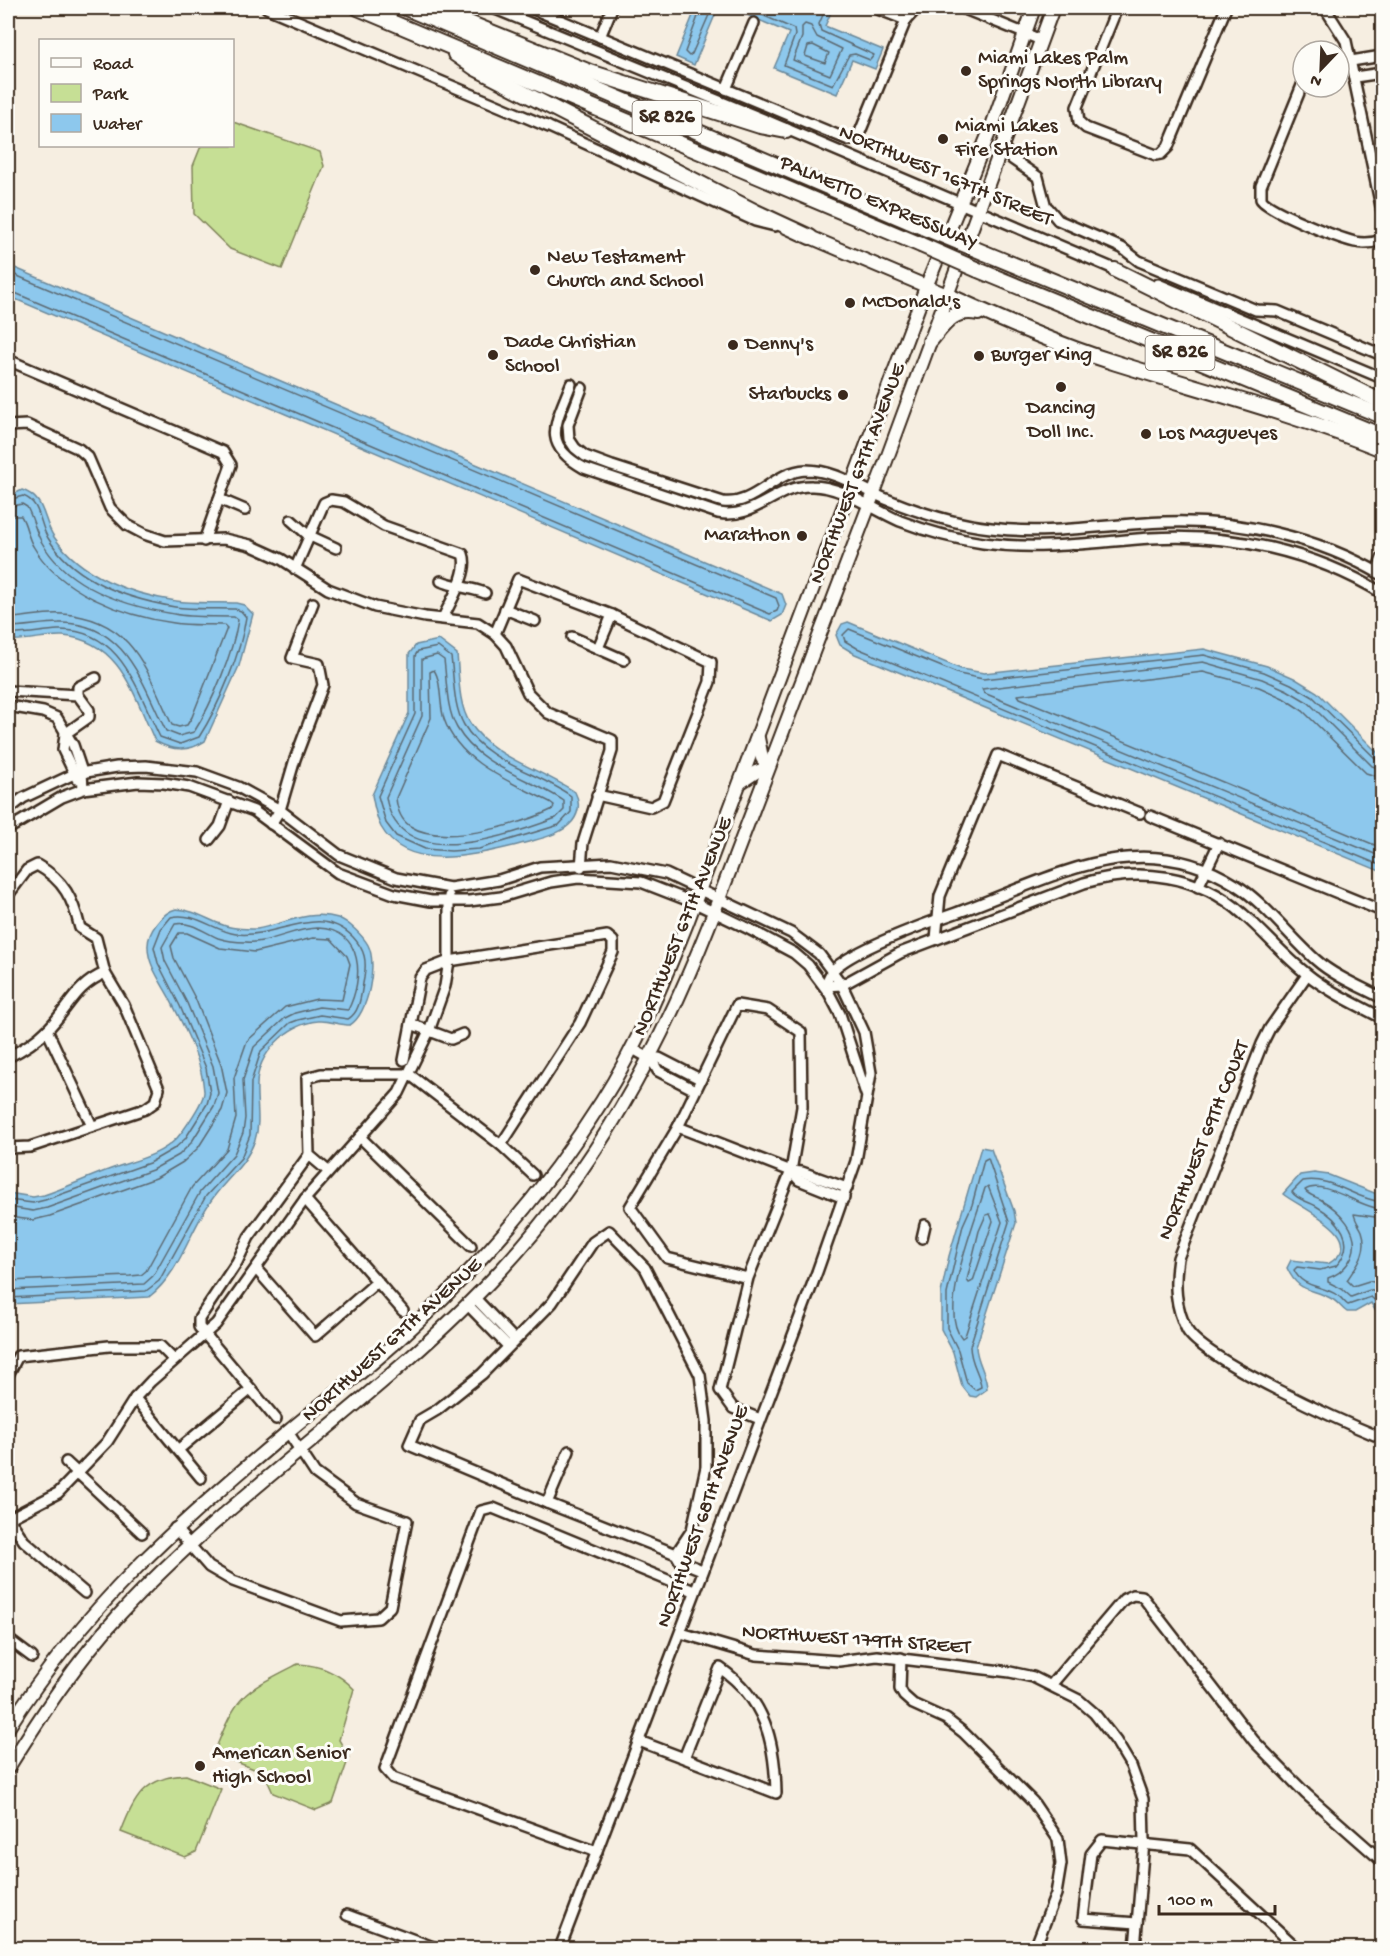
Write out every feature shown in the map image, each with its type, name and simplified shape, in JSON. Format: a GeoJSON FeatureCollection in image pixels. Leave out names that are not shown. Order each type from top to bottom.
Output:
{"type":"FeatureCollection","features":[{"type":"Feature","properties":{"kind":"highway","name":"PALMETTO EXPRESSWAY"},"geometry":{"type":"LineString","coordinates":[[358,8],[978,270],[1383,436]]}},
{"type":"Feature","properties":{"kind":"highway","name":"PALMETTO EXPRESSWAY"},"geometry":{"type":"LineString","coordinates":[[406,8],[927,229],[1383,416]]}},
{"type":"Feature","properties":{"kind":"highway"},"geometry":{"type":"LineString","coordinates":[[432,8],[590,72],[760,126],[786,131]]}},
{"type":"Feature","properties":{"kind":"highway"},"geometry":{"type":"LineString","coordinates":[[439,41],[475,68],[756,212],[810,237]]}},
{"type":"Feature","properties":{"kind":"highway"},"geometry":{"type":"LineString","coordinates":[[1115,270],[1383,402]]}},
{"type":"Feature","properties":{"kind":"highway"},"geometry":{"type":"LineString","coordinates":[[947,295],[991,316],[1116,363],[1287,414],[1383,449]]}},
{"type":"Feature","properties":{"kind":"highway"},"geometry":{"type":"LineString","coordinates":[[930,341],[950,318],[961,312],[991,316]]}},
{"type":"Feature","properties":{"kind":"main road","name":"NORTHWEST 67TH AVENUE"},"geometry":{"type":"LineString","coordinates":[[8,1728],[37,1682],[78,1629],[176,1528],[405,1335],[485,1255],[540,1190],[603,1100],[666,977],[926,287],[983,148],[1034,8]]}},
{"type":"Feature","properties":{"kind":"main road","name":"NORTHWEST 67TH AVENUE"},"geometry":{"type":"LineString","coordinates":[[8,1768],[53,1697],[102,1636],[190,1545],[418,1350],[471,1301],[556,1205],[620,1112],[651,1059],[685,986],[714,913],[874,494],[1053,8]]}},
{"type":"Feature","properties":{"kind":"main road"},"geometry":{"type":"LineString","coordinates":[[810,237],[947,295]]}},
{"type":"Feature","properties":{"kind":"main road"},"geometry":{"type":"LineString","coordinates":[[740,783],[756,772],[768,768],[762,759],[758,737]]}},
{"type":"Feature","properties":{"kind":"main road"},"geometry":{"type":"LineString","coordinates":[[455,1285],[471,1301]]}},
{"type":"Feature","properties":{"kind":"street"},"geometry":{"type":"LineString","coordinates":[[267,8],[549,127],[755,221],[810,237]]}},
{"type":"Feature","properties":{"kind":"street","name":"NORTHWEST 167TH STREET"},"geometry":{"type":"LineString","coordinates":[[493,8],[1115,270],[1155,283],[1383,378]]}},
{"type":"Feature","properties":{"kind":"street"},"geometry":{"type":"LineString","coordinates":[[531,8],[849,140],[858,137],[906,20],[917,8]]}},
{"type":"Feature","properties":{"kind":"street"},"geometry":{"type":"LineString","coordinates":[[600,37],[612,8]]}},
{"type":"Feature","properties":{"kind":"street"},"geometry":{"type":"LineString","coordinates":[[875,8],[906,20]]}},
{"type":"Feature","properties":{"kind":"street"},"geometry":{"type":"LineString","coordinates":[[962,8],[1041,40]]}},
{"type":"Feature","properties":{"kind":"street"},"geometry":{"type":"LineString","coordinates":[[1118,8],[1077,107],[1077,115],[1086,128],[1156,155],[1161,154],[1168,147],[1226,8]]}},
{"type":"Feature","properties":{"kind":"street"},"geometry":{"type":"LineString","coordinates":[[1325,8],[1346,41],[1352,60],[1378,201],[1383,211]]}},
{"type":"Feature","properties":{"kind":"street"},"geometry":{"type":"LineString","coordinates":[[726,89],[754,23]]}},
{"type":"Feature","properties":{"kind":"street"},"geometry":{"type":"LineString","coordinates":[[1352,60],[1383,57]]}},
{"type":"Feature","properties":{"kind":"street"},"geometry":{"type":"LineString","coordinates":[[1355,78],[1383,73]]}},
{"type":"Feature","properties":{"kind":"street"},"geometry":{"type":"LineString","coordinates":[[1297,99],[1261,186],[1261,199],[1274,210],[1353,242],[1370,243],[1383,240]]}},
{"type":"Feature","properties":{"kind":"street"},"geometry":{"type":"LineString","coordinates":[[983,148],[1012,159],[1037,175],[1048,208],[1055,218],[1072,228],[1122,248],[1139,261],[1252,308],[1277,311],[1383,355]]}},
{"type":"Feature","properties":{"kind":"street"},"geometry":{"type":"LineString","coordinates":[[999,153],[1012,159]]}},
{"type":"Feature","properties":{"kind":"street"},"geometry":{"type":"LineString","coordinates":[[8,360],[223,452],[231,465],[204,541]]}},
{"type":"Feature","properties":{"kind":"street"},"geometry":{"type":"LineString","coordinates":[[571,384],[559,416],[555,439],[560,451],[584,468],[730,515],[747,512],[785,490],[800,486],[827,488],[927,530],[1010,546],[1067,547],[1150,538],[1206,538],[1265,546],[1316,561],[1383,593]]}},
{"type":"Feature","properties":{"kind":"street"},"geometry":{"type":"LineString","coordinates":[[582,388],[568,425],[568,439],[574,448],[585,456],[731,503],[739,502],[784,477],[803,470],[838,476],[874,494],[931,515],[990,528],[1061,532],[1164,522],[1205,523],[1272,532],[1326,548],[1380,573],[1383,558]]}},
{"type":"Feature","properties":{"kind":"street"},"geometry":{"type":"LineString","coordinates":[[8,426],[27,425],[79,448],[88,457],[110,508],[127,525],[165,541],[224,539],[250,545],[328,589],[375,607],[478,623],[495,634],[514,660],[528,693],[548,713],[612,740],[612,751],[583,843],[582,863],[578,878]]}},
{"type":"Feature","properties":{"kind":"street"},"geometry":{"type":"LineString","coordinates":[[219,499],[245,510]]}},
{"type":"Feature","properties":{"kind":"street"},"geometry":{"type":"LineString","coordinates":[[295,569],[324,503],[330,500],[344,502],[384,526],[463,554],[466,561],[443,618]]}},
{"type":"Feature","properties":{"kind":"street"},"geometry":{"type":"LineString","coordinates":[[291,520],[308,535],[336,548]]}},
{"type":"Feature","properties":{"kind":"street"},"geometry":{"type":"LineString","coordinates":[[1205,523],[1206,538]]}},
{"type":"Feature","properties":{"kind":"street"},"geometry":{"type":"LineString","coordinates":[[1316,561],[1326,548]]}},
{"type":"Feature","properties":{"kind":"street"},"geometry":{"type":"LineString","coordinates":[[495,634],[518,579],[612,615],[711,662],[710,682],[663,801],[651,807],[597,795]]}},
{"type":"Feature","properties":{"kind":"street"},"geometry":{"type":"LineString","coordinates":[[441,581],[456,586],[464,584],[485,593]]}},
{"type":"Feature","properties":{"kind":"street"},"geometry":{"type":"LineString","coordinates":[[271,824],[279,810],[295,759],[323,685],[319,664],[292,658],[313,603]]}},
{"type":"Feature","properties":{"kind":"street"},"geometry":{"type":"LineString","coordinates":[[505,609],[535,621]]}},
{"type":"Feature","properties":{"kind":"street"},"geometry":{"type":"LineString","coordinates":[[598,648],[612,615]]}},
{"type":"Feature","properties":{"kind":"street"},"geometry":{"type":"LineString","coordinates":[[572,637],[624,660]]}},
{"type":"Feature","properties":{"kind":"street"},"geometry":{"type":"LineString","coordinates":[[64,734],[89,717],[88,710],[78,695],[80,685],[96,678]]}},
{"type":"Feature","properties":{"kind":"street"},"geometry":{"type":"LineString","coordinates":[[8,690],[78,695]]}},
{"type":"Feature","properties":{"kind":"street"},"geometry":{"type":"LineString","coordinates":[[8,706],[55,717],[73,745],[83,789]]}},
{"type":"Feature","properties":{"kind":"street"},"geometry":{"type":"LineString","coordinates":[[936,939],[940,896],[998,755],[1383,911]]}},
{"type":"Feature","properties":{"kind":"street","name":"NORTHWEST 68TH AVENUE"},"geometry":{"type":"LineString","coordinates":[[8,810],[23,798],[78,773],[117,767],[146,766],[197,772],[238,787],[279,810],[339,855],[396,878],[450,888],[499,880],[540,867],[582,863],[611,863],[653,871],[719,898],[804,941],[833,970],[842,985],[864,1032],[869,1052],[871,1072],[866,1094],[862,1137],[844,1198],[560,1948]]}},
{"type":"Feature","properties":{"kind":"street"},"geometry":{"type":"LineString","coordinates":[[8,829],[62,797],[83,789],[138,782],[164,783],[189,787],[254,812],[338,873],[394,894],[431,901],[501,897],[578,878],[619,879],[648,885],[695,903],[794,953],[825,986],[849,1037],[866,1094]]}},
{"type":"Feature","properties":{"kind":"street"},"geometry":{"type":"LineString","coordinates":[[209,840],[220,826],[229,801]]}},
{"type":"Feature","properties":{"kind":"street"},"geometry":{"type":"LineString","coordinates":[[1198,887],[1219,843]]}},
{"type":"Feature","properties":{"kind":"street"},"geometry":{"type":"LineString","coordinates":[[825,986],[833,970],[892,938],[1104,859],[1151,856],[1179,861],[1236,885],[1318,962],[1383,998]]}},
{"type":"Feature","properties":{"kind":"street"},"geometry":{"type":"LineString","coordinates":[[8,895],[27,870],[37,865],[70,894],[80,927],[96,938],[105,973],[124,1005],[159,1089],[155,1102],[145,1109],[30,1147],[8,1148]]}},
{"type":"Feature","properties":{"kind":"street"},"geometry":{"type":"LineString","coordinates":[[648,885],[653,871]]}},
{"type":"Feature","properties":{"kind":"street"},"geometry":{"type":"LineString","coordinates":[[825,986],[842,985],[875,966],[936,939],[1108,876],[1150,874],[1175,878],[1227,900],[1308,975],[1383,1018]]}},
{"type":"Feature","properties":{"kind":"street"},"geometry":{"type":"LineString","coordinates":[[85,1593],[24,1541],[8,1518],[45,1502],[78,1473],[117,1429],[135,1398],[174,1360],[206,1334],[257,1270],[280,1232],[305,1199],[399,1093],[429,1031],[445,986],[449,961],[450,888]]}},
{"type":"Feature","properties":{"kind":"street"},"geometry":{"type":"LineString","coordinates":[[404,1060],[420,978],[426,970],[449,961],[595,936],[607,936],[613,942],[608,965],[580,1023],[501,1145]]}},
{"type":"Feature","properties":{"kind":"street"},"geometry":{"type":"LineString","coordinates":[[8,1057],[28,1047],[47,1030],[88,981],[105,973]]}},
{"type":"Feature","properties":{"kind":"street","name":"NORTHWEST 69TH COURT"},"geometry":{"type":"LineString","coordinates":[[1308,975],[1270,1028],[1262,1044],[1178,1258],[1174,1284],[1178,1306],[1188,1331],[1203,1346],[1282,1392],[1383,1438]]}},
{"type":"Feature","properties":{"kind":"street"},"geometry":{"type":"LineString","coordinates":[[748,1278],[667,1258],[630,1207],[678,1127],[737,1005],[768,1010],[801,1032],[802,1107],[791,1171],[748,1278],[720,1390],[733,1408],[760,1419]]}},
{"type":"Feature","properties":{"kind":"street"},"geometry":{"type":"LineString","coordinates":[[411,1024],[451,1040],[464,1034]]}},
{"type":"Feature","properties":{"kind":"street"},"geometry":{"type":"LineString","coordinates":[[47,1030],[92,1126]]}},
{"type":"Feature","properties":{"kind":"street"},"geometry":{"type":"LineString","coordinates":[[631,1048],[651,1059],[658,1071],[695,1090]]}},
{"type":"Feature","properties":{"kind":"street"},"geometry":{"type":"LineString","coordinates":[[651,1059],[659,1058],[700,1079]]}},
{"type":"Feature","properties":{"kind":"street"},"geometry":{"type":"LineString","coordinates":[[276,1419],[199,1327],[199,1319],[237,1262],[249,1237],[309,1155],[307,1078],[321,1074],[409,1074],[501,1145],[533,1175]]}},
{"type":"Feature","properties":{"kind":"street"},"geometry":{"type":"LineString","coordinates":[[678,1127],[791,1171],[802,1172],[847,1188]]}},
{"type":"Feature","properties":{"kind":"street"},"geometry":{"type":"LineString","coordinates":[[360,1137],[471,1246]]}},
{"type":"Feature","properties":{"kind":"street"},"geometry":{"type":"LineString","coordinates":[[309,1155],[328,1171]]}},
{"type":"Feature","properties":{"kind":"street"},"geometry":{"type":"LineString","coordinates":[[791,1171],[799,1180],[844,1198]]}},
{"type":"Feature","properties":{"kind":"street"},"geometry":{"type":"LineString","coordinates":[[305,1199],[403,1311]]}},
{"type":"Feature","properties":{"kind":"street"},"geometry":{"type":"LineString","coordinates":[[922,1238],[925,1226]]}},
{"type":"Feature","properties":{"kind":"street"},"geometry":{"type":"LineString","coordinates":[[676,1554],[692,1530],[706,1467],[706,1421],[700,1375],[645,1268],[609,1231],[593,1242],[552,1302],[482,1374],[437,1410],[420,1420],[409,1444],[547,1503],[676,1554],[680,1561],[702,1570]]}},
{"type":"Feature","properties":{"kind":"street"},"geometry":{"type":"LineString","coordinates":[[257,1270],[315,1336],[378,1281]]}},
{"type":"Feature","properties":{"kind":"street"},"geometry":{"type":"LineString","coordinates":[[471,1301],[496,1320],[511,1342]]}},
{"type":"Feature","properties":{"kind":"street"},"geometry":{"type":"LineString","coordinates":[[471,1301],[489,1327],[511,1342]]}},
{"type":"Feature","properties":{"kind":"street"},"geometry":{"type":"LineString","coordinates":[[489,1327],[496,1320]]}},
{"type":"Feature","properties":{"kind":"street"},"geometry":{"type":"LineString","coordinates":[[8,1375],[18,1356],[109,1346],[160,1346],[174,1360]]}},
{"type":"Feature","properties":{"kind":"street"},"geometry":{"type":"LineString","coordinates":[[179,1449],[251,1389]]}},
{"type":"Feature","properties":{"kind":"street"},"geometry":{"type":"LineString","coordinates":[[135,1398],[201,1478]]}},
{"type":"Feature","properties":{"kind":"street"},"geometry":{"type":"LineString","coordinates":[[176,1528],[208,1566],[233,1581],[341,1621],[378,1618],[390,1607],[407,1521],[356,1503],[315,1473],[288,1432]]}},
{"type":"Feature","properties":{"kind":"street"},"geometry":{"type":"LineString","coordinates":[[547,1503],[569,1451]]}},
{"type":"Feature","properties":{"kind":"street"},"geometry":{"type":"LineString","coordinates":[[66,1462],[142,1533]]}},
{"type":"Feature","properties":{"kind":"street"},"geometry":{"type":"LineString","coordinates":[[597,1852],[393,1778],[385,1769],[481,1511],[493,1508],[694,1591]]}},
{"type":"Feature","properties":{"kind":"street"},"geometry":{"type":"LineString","coordinates":[[1051,1684],[1124,1599],[1138,1595],[1148,1601],[1254,1741],[1306,1794],[1383,1861]]}},
{"type":"Feature","properties":{"kind":"street","name":"NORTHWEST 179TH STREET"},"geometry":{"type":"LineString","coordinates":[[681,1633],[756,1655],[839,1661],[877,1656],[1010,1672],[1051,1684],[1079,1700],[1094,1713],[1116,1740],[1131,1766],[1143,1798],[1144,1842],[1135,1948]]}},
{"type":"Feature","properties":{"kind":"street"},"geometry":{"type":"LineString","coordinates":[[8,1639],[32,1657]]}},
{"type":"Feature","properties":{"kind":"street"},"geometry":{"type":"LineString","coordinates":[[901,1658],[899,1682],[904,1696],[914,1704],[946,1719],[964,1732],[1033,1802],[1058,1839],[1061,1864],[1056,1894],[1035,1948]]}},
{"type":"Feature","properties":{"kind":"street"},"geometry":{"type":"LineString","coordinates":[[639,1741],[776,1793],[775,1758],[759,1709],[740,1682],[720,1668],[684,1758]]}},
{"type":"Feature","properties":{"kind":"street"},"geometry":{"type":"LineString","coordinates":[[1137,1923],[1083,1919],[1091,1854],[1102,1840],[1182,1847],[1193,1852],[1297,1948]]}},
{"type":"Feature","properties":{"kind":"street"},"geometry":{"type":"LineString","coordinates":[[347,1915],[436,1948]]}},
{"type":"Feature","properties":{"kind":"green space"},"geometry":{"type":"Polygon","coordinates":[[[234,122],[320,152],[324,166],[282,269],[230,249],[194,214],[193,166],[201,147],[234,147],[234,122]]]}},
{"type":"Feature","properties":{"kind":"green space"},"geometry":{"type":"Polygon","coordinates":[[[298,1664],[329,1671],[342,1678],[354,1689],[339,1740],[349,1757],[333,1803],[316,1810],[273,1793],[264,1773],[214,1753],[229,1718],[244,1697],[264,1682],[298,1664]]]}},
{"type":"Feature","properties":{"kind":"green space"},"geometry":{"type":"Polygon","coordinates":[[[186,1775],[221,1789],[196,1852],[185,1857],[121,1832],[131,1808],[143,1791],[151,1784],[161,1780],[186,1775]]]}},
{"type":"Feature","properties":{"kind":"water"},"geometry":{"type":"Polygon","coordinates":[[[696,8],[718,8],[694,65],[676,57],[696,8]]]}},
{"type":"Feature","properties":{"kind":"water"},"geometry":{"type":"Polygon","coordinates":[[[731,8],[798,8],[808,11],[810,8],[833,8],[825,26],[883,50],[875,69],[852,60],[837,94],[774,68],[789,33],[731,8]]]}},
{"type":"Feature","properties":{"kind":"water"},"geometry":{"type":"Polygon","coordinates":[[[8,265],[782,594],[786,605],[782,615],[772,621],[8,296],[8,265]]]}},
{"type":"Feature","properties":{"kind":"water"},"geometry":{"type":"Polygon","coordinates":[[[22,490],[40,504],[50,530],[65,551],[92,573],[141,594],[176,601],[236,603],[244,605],[253,614],[239,666],[205,741],[193,747],[180,749],[155,741],[123,674],[99,648],[83,640],[63,636],[8,640],[8,497],[22,490]]]}},
{"type":"Feature","properties":{"kind":"water"},"geometry":{"type":"Polygon","coordinates":[[[848,622],[961,669],[984,673],[1204,649],[1267,666],[1294,678],[1317,692],[1382,757],[1382,872],[855,654],[840,645],[836,635],[842,624],[848,622]]]}},
{"type":"Feature","properties":{"kind":"water"},"geometry":{"type":"Polygon","coordinates":[[[439,640],[457,654],[463,707],[470,723],[480,735],[504,754],[575,792],[578,801],[577,814],[564,829],[542,838],[497,850],[441,857],[407,850],[392,841],[381,827],[372,795],[409,713],[409,654],[416,645],[439,640]]]}},
{"type":"Feature","properties":{"kind":"water"},"geometry":{"type":"Polygon","coordinates":[[[176,909],[194,913],[227,926],[244,929],[257,929],[307,916],[328,916],[342,920],[363,937],[371,953],[370,988],[362,1011],[350,1025],[326,1021],[306,1023],[285,1034],[268,1052],[258,1073],[258,1126],[251,1149],[242,1164],[205,1210],[170,1275],[149,1297],[8,1304],[8,1193],[33,1197],[44,1195],[162,1150],[177,1138],[201,1101],[204,1091],[196,1055],[150,960],[148,947],[153,929],[166,914],[176,909]]]}},
{"type":"Feature","properties":{"kind":"water"},"geometry":{"type":"Polygon","coordinates":[[[981,1147],[991,1149],[1014,1211],[1016,1223],[976,1347],[987,1389],[976,1397],[970,1396],[962,1386],[953,1352],[941,1329],[941,1293],[949,1256],[981,1147]]]}},
{"type":"Feature","properties":{"kind":"water"},"geometry":{"type":"Polygon","coordinates":[[[1314,1173],[1329,1175],[1382,1196],[1382,1322],[1371,1303],[1355,1312],[1347,1312],[1325,1295],[1301,1286],[1287,1268],[1291,1260],[1328,1264],[1340,1254],[1342,1244],[1338,1233],[1316,1215],[1283,1194],[1300,1175],[1314,1173]]]}},
{"type":"Feature","properties":{"kind":"place","name":"Miami Lakes Palm Springs North Library"},"geometry":{"type":"Point","coordinates":[966,71]}},
{"type":"Feature","properties":{"kind":"place","name":"Miami Lakes Fire Station"},"geometry":{"type":"Point","coordinates":[943,139]}},
{"type":"Feature","properties":{"kind":"place","name":"New Testament Church and School"},"geometry":{"type":"Point","coordinates":[535,270]}},
{"type":"Feature","properties":{"kind":"place","name":"McDonald's"},"geometry":{"type":"Point","coordinates":[850,303]}},
{"type":"Feature","properties":{"kind":"place","name":"Denny's"},"geometry":{"type":"Point","coordinates":[733,345]}},
{"type":"Feature","properties":{"kind":"place","name":"Dade Christian School"},"geometry":{"type":"Point","coordinates":[493,355]}},
{"type":"Feature","properties":{"kind":"place","name":"Burger King"},"geometry":{"type":"Point","coordinates":[979,356]}},
{"type":"Feature","properties":{"kind":"place","name":"Dancing Doll Inc."},"geometry":{"type":"Point","coordinates":[1061,387]}},
{"type":"Feature","properties":{"kind":"place","name":"Starbucks"},"geometry":{"type":"Point","coordinates":[843,395]}},
{"type":"Feature","properties":{"kind":"place","name":"Los Magueyes"},"geometry":{"type":"Point","coordinates":[1146,434]}},
{"type":"Feature","properties":{"kind":"place","name":"Marathon"},"geometry":{"type":"Point","coordinates":[802,536]}},
{"type":"Feature","properties":{"kind":"place","name":"American Senior High School"},"geometry":{"type":"Point","coordinates":[200,1766]}}]}
